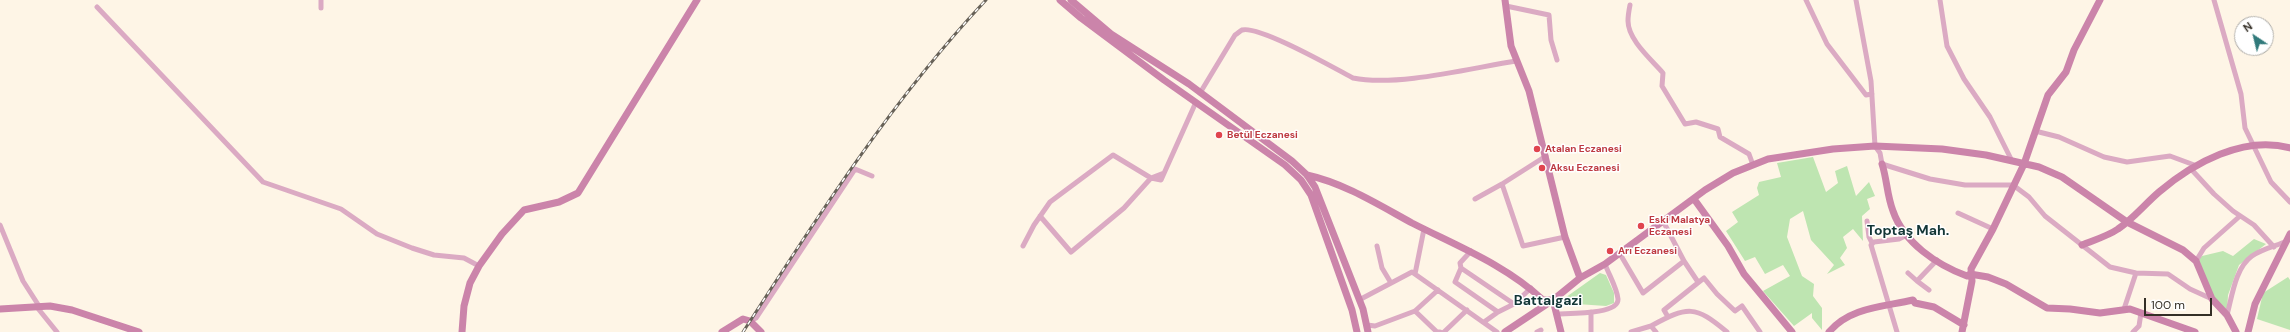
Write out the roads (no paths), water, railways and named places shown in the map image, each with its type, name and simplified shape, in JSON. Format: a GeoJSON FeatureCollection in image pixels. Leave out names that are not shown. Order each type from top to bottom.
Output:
{"type":"FeatureCollection","features":[{"type":"Feature","properties":{"kind":"street"},"geometry":{"type":"LineString","coordinates":[[321,0],[321,8]]}},
{"type":"Feature","properties":{"kind":"street"},"geometry":{"type":"LineString","coordinates":[[462,332],[464,306],[470,282],[479,266],[502,234],[524,210],[559,202],[578,193],[697,0]]}},
{"type":"Feature","properties":{"kind":"street"},"geometry":{"type":"LineString","coordinates":[[1060,0],[1114,43],[1285,165],[1301,180],[1311,195],[1352,310],[1357,332]]}},
{"type":"Feature","properties":{"kind":"street"},"geometry":{"type":"LineString","coordinates":[[1071,0],[1111,34],[1200,93],[1292,161],[1307,175],[1318,193],[1359,300],[1368,329],[1415,312],[1438,290]]}},
{"type":"Feature","properties":{"kind":"street"},"geometry":{"type":"LineString","coordinates":[[1806,0],[1827,44],[1866,95],[1872,94]]}},
{"type":"Feature","properties":{"kind":"street"},"geometry":{"type":"LineString","coordinates":[[1856,0],[1872,94],[1874,146],[1880,153],[1893,211],[1907,235],[1915,245],[1952,271],[1967,276],[1970,274],[1988,277],[2006,284],[2047,308],[2100,313],[2124,309],[2141,313],[2195,332]]}},
{"type":"Feature","properties":{"kind":"street"},"geometry":{"type":"LineString","coordinates":[[1940,0],[1947,46],[1964,79],[1990,117],[2012,161]]}},
{"type":"Feature","properties":{"kind":"street"},"geometry":{"type":"LineString","coordinates":[[1828,332],[1836,323],[1867,308],[1912,300],[1916,303],[1934,307],[1963,329],[1972,281],[1970,274],[1971,269],[1993,229],[2024,164],[2048,95],[2066,72],[2074,50],[2100,0]]}},
{"type":"Feature","properties":{"kind":"street"},"geometry":{"type":"LineString","coordinates":[[2214,0],[2241,94],[2246,128],[2252,145],[2271,182],[2290,202]]}},
{"type":"Feature","properties":{"kind":"street"},"geometry":{"type":"LineString","coordinates":[[1557,60],[1551,40],[1548,14],[1506,3],[1510,46],[1529,91],[1565,237],[1580,278]]}},
{"type":"Feature","properties":{"kind":"street"},"geometry":{"type":"LineString","coordinates":[[1630,5],[1628,22],[1635,39],[1644,54],[1663,73],[1662,86],[1685,124],[1696,122],[1718,129],[1720,137],[1749,154],[1753,165]]}},
{"type":"Feature","properties":{"kind":"street"},"geometry":{"type":"LineString","coordinates":[[97,7],[263,182],[341,209],[377,234],[412,248],[434,255],[464,258],[479,266]]}},
{"type":"Feature","properties":{"kind":"street"},"geometry":{"type":"LineString","coordinates":[[1200,93],[1234,36],[1242,30],[1256,31],[1271,36],[1353,78],[1367,81],[1422,76],[1516,61]]}},
{"type":"Feature","properties":{"kind":"street"},"geometry":{"type":"LineString","coordinates":[[1023,246],[1040,216],[1050,202],[1071,188],[1113,155],[1151,178],[1160,180],[1196,102]]}},
{"type":"Feature","properties":{"kind":"street"},"geometry":{"type":"LineString","coordinates":[[2036,131],[2059,137],[2104,157],[2127,162],[2170,156],[2194,168],[2214,194],[2240,216],[2254,225],[2274,246]]}},
{"type":"Feature","properties":{"kind":"street"},"geometry":{"type":"LineString","coordinates":[[2082,245],[2117,230],[2160,192],[2194,168],[2220,154],[2252,145],[2268,144],[2290,148]]}},
{"type":"Feature","properties":{"kind":"street"},"geometry":{"type":"LineString","coordinates":[[1505,332],[1553,300],[1580,278],[1620,254],[1663,221],[1733,173],[1768,159],[1794,154],[1874,146],[1942,149],[2039,167],[2062,177],[2127,222],[2183,250],[2196,261],[2212,299],[2227,316],[2236,332]]}},
{"type":"Feature","properties":{"kind":"street"},"geometry":{"type":"LineString","coordinates":[[1475,199],[1546,156]]}},
{"type":"Feature","properties":{"kind":"street"},"geometry":{"type":"LineString","coordinates":[[1882,164],[1930,179],[1965,185],[2013,185],[2029,197],[2045,216],[2110,267],[2136,273],[2168,274],[2190,289],[2212,299]]}},
{"type":"Feature","properties":{"kind":"street"},"geometry":{"type":"LineString","coordinates":[[750,321],[756,318],[855,169],[872,176]]}},
{"type":"Feature","properties":{"kind":"street"},"geometry":{"type":"LineString","coordinates":[[1301,180],[1307,175]]}},
{"type":"Feature","properties":{"kind":"street"},"geometry":{"type":"LineString","coordinates":[[1307,175],[1360,195],[1424,229],[1471,251],[1531,288],[1544,300],[1553,300]]}},
{"type":"Feature","properties":{"kind":"street"},"geometry":{"type":"LineString","coordinates":[[1040,216],[1071,252],[1124,208],[1151,178]]}},
{"type":"Feature","properties":{"kind":"street"},"geometry":{"type":"LineString","coordinates":[[1502,184],[1523,246],[1565,237]]}},
{"type":"Feature","properties":{"kind":"street"},"geometry":{"type":"LineString","coordinates":[[1694,199],[1728,246],[1744,274],[1792,332]]}},
{"type":"Feature","properties":{"kind":"street"},"geometry":{"type":"LineString","coordinates":[[1958,213],[1993,229]]}},
{"type":"Feature","properties":{"kind":"street"},"geometry":{"type":"LineString","coordinates":[[2196,261],[2204,248],[2240,216]]}},
{"type":"Feature","properties":{"kind":"street"},"geometry":{"type":"LineString","coordinates":[[1663,221],[1684,261],[1698,282]]}},
{"type":"Feature","properties":{"kind":"street"},"geometry":{"type":"LineString","coordinates":[[1867,221],[1869,237],[1897,332]]}},
{"type":"Feature","properties":{"kind":"street"},"geometry":{"type":"LineString","coordinates":[[0,225],[23,281],[38,306],[57,332]]}},
{"type":"Feature","properties":{"kind":"street"},"geometry":{"type":"LineString","coordinates":[[1415,274],[1424,229]]}},
{"type":"Feature","properties":{"kind":"street"},"geometry":{"type":"LineString","coordinates":[[1872,244],[1899,239],[1907,235]]}},
{"type":"Feature","properties":{"kind":"street"},"geometry":{"type":"LineString","coordinates":[[2227,316],[2230,296],[2241,267],[2252,256],[2288,238]]}},
{"type":"Feature","properties":{"kind":"street"},"geometry":{"type":"LineString","coordinates":[[2248,332],[2255,304],[2288,238]]}},
{"type":"Feature","properties":{"kind":"street"},"geometry":{"type":"LineString","coordinates":[[1377,246],[1382,268],[1391,283]]}},
{"type":"Feature","properties":{"kind":"street"},"geometry":{"type":"LineString","coordinates":[[1471,251],[1460,264],[1461,268],[1455,282],[1498,312]]}},
{"type":"Feature","properties":{"kind":"street"},"geometry":{"type":"LineString","coordinates":[[1620,254],[1642,293],[1684,261]]}},
{"type":"Feature","properties":{"kind":"street"},"geometry":{"type":"LineString","coordinates":[[1917,280],[1937,260]]}},
{"type":"Feature","properties":{"kind":"street"},"geometry":{"type":"LineString","coordinates":[[1556,314],[1611,310],[1618,304],[1618,296],[1605,264]]}},
{"type":"Feature","properties":{"kind":"street"},"geometry":{"type":"LineString","coordinates":[[1461,268],[1514,304]]}},
{"type":"Feature","properties":{"kind":"street"},"geometry":{"type":"LineString","coordinates":[[1359,300],[1412,272],[1497,332]]}},
{"type":"Feature","properties":{"kind":"street"},"geometry":{"type":"LineString","coordinates":[[1908,273],[1929,290]]}},
{"type":"Feature","properties":{"kind":"street"},"geometry":{"type":"LineString","coordinates":[[2124,309],[2136,273]]}},
{"type":"Feature","properties":{"kind":"street"},"geometry":{"type":"LineString","coordinates":[[1668,317],[1664,310],[1704,278],[1717,294],[1735,311],[1742,306],[1760,332]]}},
{"type":"Feature","properties":{"kind":"street"},"geometry":{"type":"LineString","coordinates":[[1484,322],[1498,312],[1514,304],[1531,288]]}},
{"type":"Feature","properties":{"kind":"street"},"geometry":{"type":"LineString","coordinates":[[1553,300],[1561,332]]}},
{"type":"Feature","properties":{"kind":"street"},"geometry":{"type":"LineString","coordinates":[[0,309],[50,306],[72,310],[139,332]]}},
{"type":"Feature","properties":{"kind":"street"},"geometry":{"type":"LineString","coordinates":[[1444,332],[1467,310]]}},
{"type":"Feature","properties":{"kind":"street"},"geometry":{"type":"LineString","coordinates":[[1631,332],[1651,326],[1676,312],[1689,311],[1707,315],[1727,332]]}},
{"type":"Feature","properties":{"kind":"street"},"geometry":{"type":"LineString","coordinates":[[1415,312],[1437,332],[1440,332]]}},
{"type":"Feature","properties":{"kind":"street"},"geometry":{"type":"LineString","coordinates":[[1591,312],[1591,332]]}},
{"type":"Feature","properties":{"kind":"street"},"geometry":{"type":"LineString","coordinates":[[2133,332],[2139,326],[2141,313]]}},
{"type":"Feature","properties":{"kind":"street"},"geometry":{"type":"LineString","coordinates":[[722,332],[743,319],[750,321],[761,332]]}},
{"type":"Feature","properties":{"kind":"street"},"geometry":{"type":"LineString","coordinates":[[1651,326],[1656,332]]}},
{"type":"Feature","properties":{"kind":"railway"},"geometry":{"type":"LineString","coordinates":[[743,332],[857,160],[887,119],[952,38],[986,0]]}},
{"type":"Feature","properties":{"kind":"place","name":"Betül Eczanesi"},"geometry":{"type":"Point","coordinates":[1219,135]}},
{"type":"Feature","properties":{"kind":"place","name":"Atalan Eczanesi"},"geometry":{"type":"Point","coordinates":[1537,149]}},
{"type":"Feature","properties":{"kind":"place","name":"Aksu Eczanesi"},"geometry":{"type":"Point","coordinates":[1542,168]}},
{"type":"Feature","properties":{"kind":"place","name":"Eski Malatya Eczanesi"},"geometry":{"type":"Point","coordinates":[1641,226]}},
{"type":"Feature","properties":{"kind":"place","name":"Arı Eczanesi"},"geometry":{"type":"Point","coordinates":[1610,251]}},
{"type":"Feature","properties":{"kind":"district","name":"Toptaş Mah."},"geometry":{"type":"Point","coordinates":[1908,231]}},
{"type":"Feature","properties":{"kind":"district","name":"Battalgazi"},"geometry":{"type":"Point","coordinates":[1548,301]}}]}
